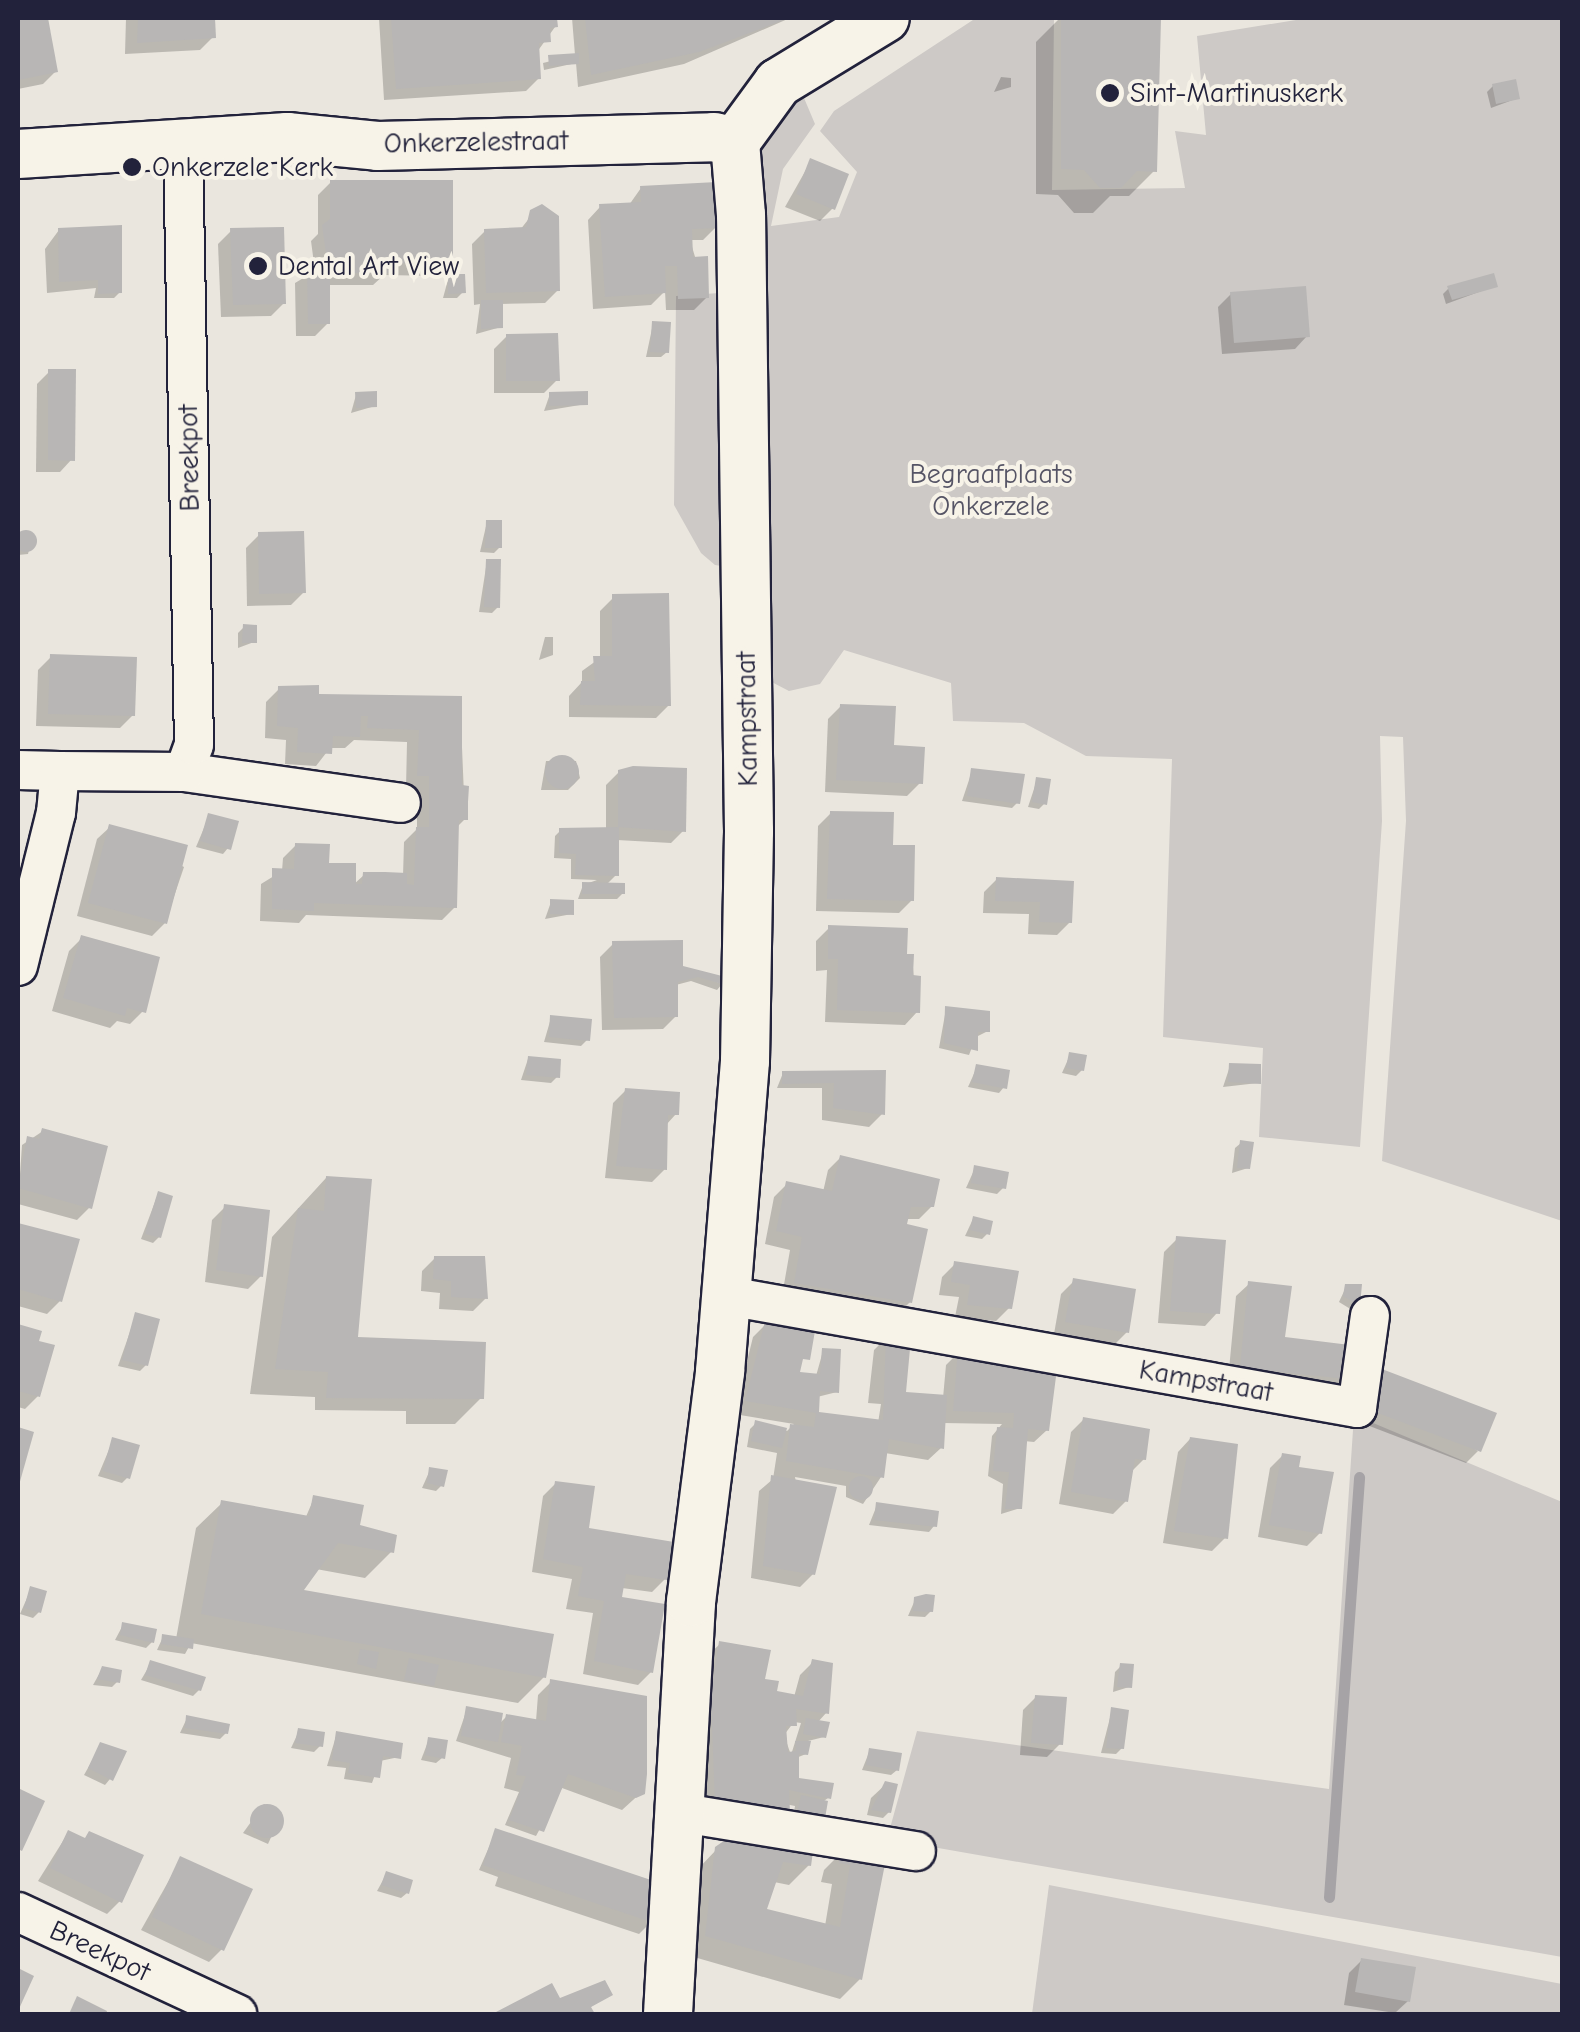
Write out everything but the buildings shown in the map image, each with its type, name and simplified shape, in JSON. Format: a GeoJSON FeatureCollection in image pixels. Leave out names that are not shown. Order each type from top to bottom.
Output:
{"type":"FeatureCollection","features":[{"type":"Feature","properties":{"kind":"street"},"geometry":{"type":"LineString","coordinates":[[735,142],[778,83],[886,18]]}},
{"type":"Feature","properties":{"kind":"street","name":"Onkerzelestraat"},"geometry":{"type":"LineString","coordinates":[[18,154],[287,137],[378,146],[714,136],[735,142]]}},
{"type":"Feature","properties":{"kind":"street","name":"Kampstraat"},"geometry":{"type":"LineString","coordinates":[[668,2014],[691,1602],[728,1296],[744,1079],[749,831],[742,214],[735,142]]}},
{"type":"Feature","properties":{"kind":"street","name":"Breekpot"},"geometry":{"type":"LineString","coordinates":[[184,143],[194,745],[184,772]]}},
{"type":"Feature","properties":{"kind":"street"},"geometry":{"type":"LineString","coordinates":[[18,770],[184,772],[401,803]]}},
{"type":"Feature","properties":{"kind":"street"},"geometry":{"type":"LineString","coordinates":[[18,966],[56,813],[60,772]]}},
{"type":"Feature","properties":{"kind":"street","name":"Kampstraat"},"geometry":{"type":"LineString","coordinates":[[728,1296],[1356,1408],[1370,1316]]}},
{"type":"Feature","properties":{"kind":"street"},"geometry":{"type":"LineString","coordinates":[[682,1812],[916,1852]]}},
{"type":"Feature","properties":{"kind":"street","name":"Breekpot"},"geometry":{"type":"LineString","coordinates":[[18,1912],[237,2014]]}},
{"type":"Feature","properties":{"kind":"green space","name":"Begraafplaats Onkerzele"},"geometry":{"type":"Polygon","coordinates":[[[976,18],[1054,18],[1052,190],[1185,188],[1175,131],[1206,135],[1197,36],[1308,18],[1562,18],[1562,1221],[1382,1161],[1406,821],[1403,737],[1380,736],[1382,821],[1360,1147],[1259,1137],[1263,1048],[1163,1037],[1172,759],[1086,756],[1024,723],[953,721],[951,683],[844,650],[820,684],[789,691],[760,676],[754,571],[715,565],[701,553],[674,505],[676,296],[719,293],[717,147],[804,98],[815,124],[783,169],[771,226],[839,217],[857,172],[820,131],[834,111],[976,18]]]}},
{"type":"Feature","properties":{"kind":"green space"},"geometry":{"type":"Polygon","coordinates":[[[1354,1415],[1562,1502],[1562,1957],[887,1839],[917,1731],[1329,1789],[1354,1415]]]}},
{"type":"Feature","properties":{"kind":"green space"},"geometry":{"type":"Polygon","coordinates":[[[1049,1885],[1562,1984],[1562,2014],[1032,2014],[1049,1885]]]}},
{"type":"Feature","properties":{"kind":"waterway"},"geometry":{"type":"LineString","coordinates":[[1329,1897],[1359,1477]]}},
{"type":"Feature","properties":{"kind":"place","name":"Sint-Martinuskerk"},"geometry":{"type":"Point","coordinates":[1110,93]}},
{"type":"Feature","properties":{"kind":"place","name":"Onkerzele Kerk"},"geometry":{"type":"Point","coordinates":[132,167]}},
{"type":"Feature","properties":{"kind":"place","name":"Dental Art View"},"geometry":{"type":"Point","coordinates":[258,266]}}]}
